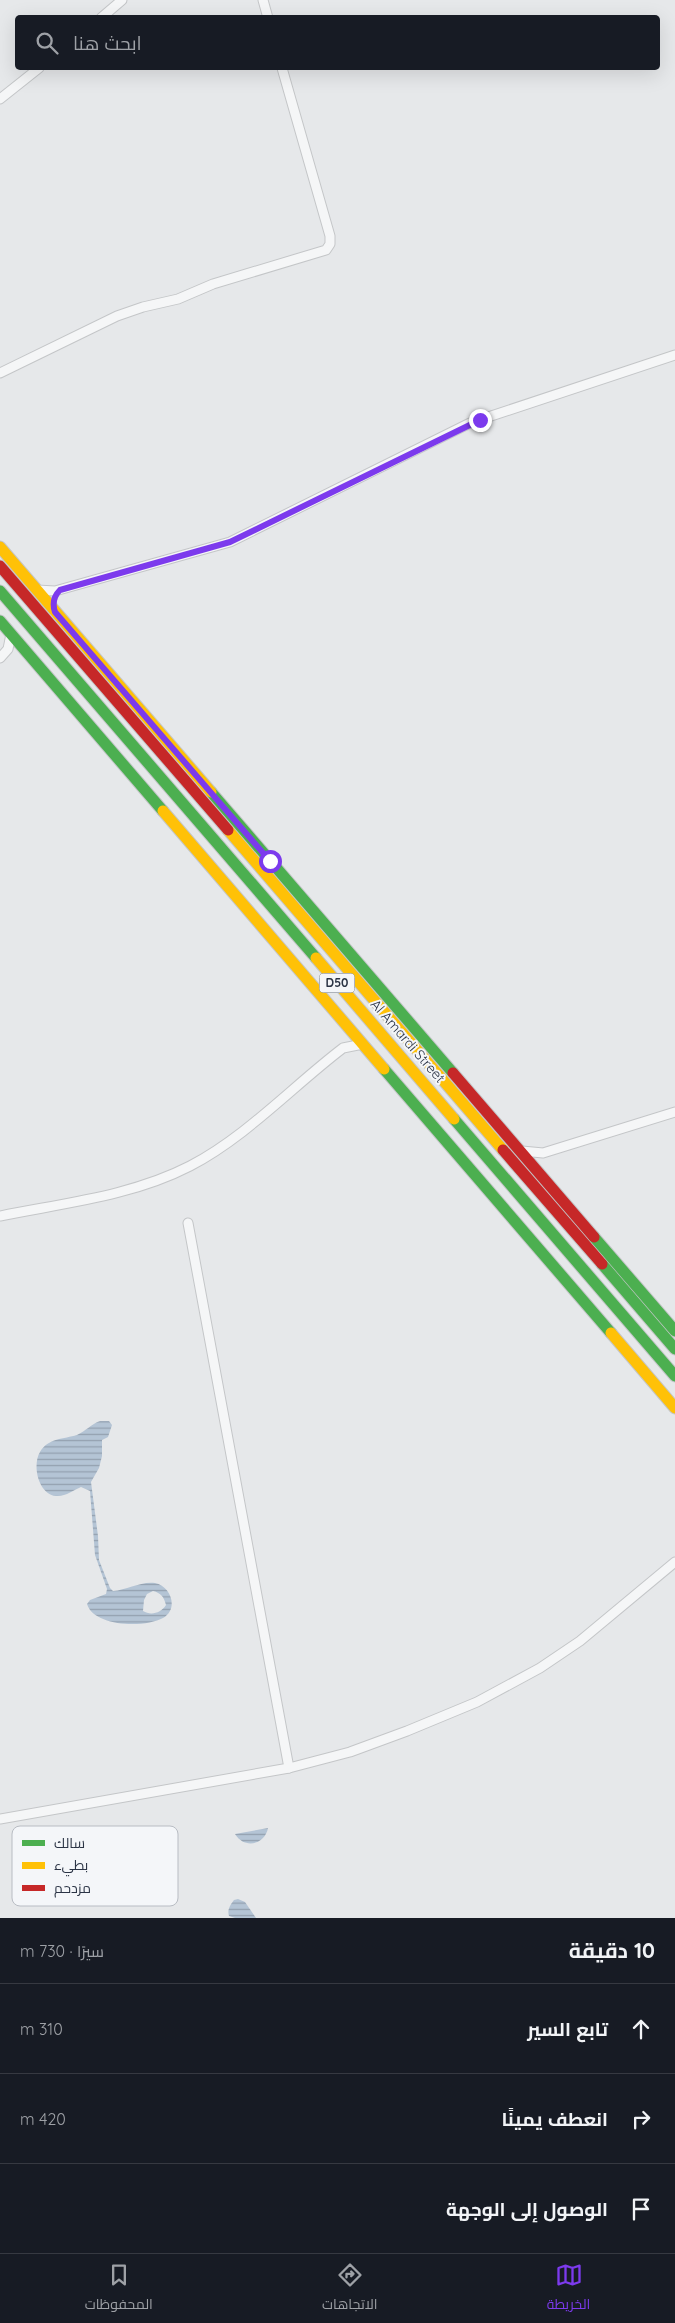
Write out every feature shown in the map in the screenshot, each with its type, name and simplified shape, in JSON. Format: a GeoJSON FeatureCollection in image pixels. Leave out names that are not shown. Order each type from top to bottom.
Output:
{"type":"FeatureCollection","features":[{"type":"Feature","properties":{"kind":"street"},"geometry":{"type":"LineString","coordinates":[[104,15],[122,0]]}},
{"type":"Feature","properties":{"kind":"street"},"geometry":{"type":"LineString","coordinates":[[263,0],[267,15]]}},
{"type":"Feature","properties":{"kind":"street"},"geometry":{"type":"LineString","coordinates":[[0,99],[36,70]]}},
{"type":"Feature","properties":{"kind":"street"},"geometry":{"type":"LineString","coordinates":[[0,373],[117,316],[143,307],[178,299],[213,284],[326,250],[330,244],[330,236],[283,70]]}},
{"type":"Feature","properties":{"kind":"street"},"geometry":{"type":"LineString","coordinates":[[37,590],[46,592],[60,590],[223,544],[470,423],[675,355]]}},
{"type":"Feature","properties":{"kind":"street"},"geometry":{"type":"LineString","coordinates":[[0,547],[675,1331]]}},
{"type":"Feature","properties":{"kind":"street","name":"Al Amardi Street"},"geometry":{"type":"LineString","coordinates":[[0,566],[675,1348]]}},
{"type":"Feature","properties":{"kind":"street","name":"Al Amardi Street"},"geometry":{"type":"LineString","coordinates":[[0,590],[675,1376]]}},
{"type":"Feature","properties":{"kind":"street"},"geometry":{"type":"LineString","coordinates":[[55,612],[53,602],[60,590]]}},
{"type":"Feature","properties":{"kind":"street"},"geometry":{"type":"LineString","coordinates":[[0,621],[675,1408]]}},
{"type":"Feature","properties":{"kind":"street"},"geometry":{"type":"LineString","coordinates":[[3,655],[11,642],[11,634]]}},
{"type":"Feature","properties":{"kind":"street"},"geometry":{"type":"LineString","coordinates":[[3,655],[24,649]]}},
{"type":"Feature","properties":{"kind":"street"},"geometry":{"type":"LineString","coordinates":[[0,1216],[133,1189],[190,1166],[224,1145],[343,1048],[349,1039],[350,1029]]}},
{"type":"Feature","properties":{"kind":"street"},"geometry":{"type":"LineString","coordinates":[[343,1048],[363,1044]]}},
{"type":"Feature","properties":{"kind":"street"},"geometry":{"type":"LineString","coordinates":[[522,1151],[543,1153],[675,1112]]}},
{"type":"Feature","properties":{"kind":"street"},"geometry":{"type":"LineString","coordinates":[[537,1170],[538,1161],[543,1153]]}},
{"type":"Feature","properties":{"kind":"street"},"geometry":{"type":"LineString","coordinates":[[188,1222],[289,1768]]}},
{"type":"Feature","properties":{"kind":"street"},"geometry":{"type":"LineString","coordinates":[[0,1819],[289,1768],[343,1754],[407,1731],[460,1710],[510,1685],[570,1648],[675,1562]]}},
{"type":"Feature","properties":{"kind":"water"},"geometry":{"type":"Polygon","coordinates":[[[109,1421],[112,1425],[108,1437],[102,1440],[102,1456],[99,1468],[91,1482],[99,1560],[113,1591],[150,1583],[161,1585],[165,1588],[171,1598],[171,1609],[163,1618],[155,1621],[133,1624],[121,1623],[109,1621],[92,1612],[87,1604],[90,1600],[106,1594],[107,1589],[95,1555],[90,1491],[81,1487],[66,1494],[56,1496],[45,1490],[38,1478],[37,1464],[43,1447],[57,1440],[77,1435],[97,1422],[109,1421]],[[153,1591],[147,1594],[144,1600],[143,1611],[149,1613],[156,1613],[166,1605],[162,1596],[153,1591]]]}},
{"type":"Feature","properties":{"kind":"water"},"geometry":{"type":"Polygon","coordinates":[[[268,1828],[263,1838],[254,1843],[244,1842],[235,1834],[268,1828]]]}},
{"type":"Feature","properties":{"kind":"water"},"geometry":{"type":"Polygon","coordinates":[[[238,1899],[245,1902],[256,1918],[235,1918],[229,1916],[230,1906],[234,1900],[238,1899]]]}},
{"type":"Feature","properties":{"kind":"traffic: fast"},"geometry":{"type":"LineString","coordinates":[[0,591],[316,958]]}},
{"type":"Feature","properties":{"kind":"traffic: fast"},"geometry":{"type":"LineString","coordinates":[[0,621],[163,811]]}},
{"type":"Feature","properties":{"kind":"traffic: fast"},"geometry":{"type":"LineString","coordinates":[[211,792],[453,1073]]}},
{"type":"Feature","properties":{"kind":"traffic: fast"},"geometry":{"type":"LineString","coordinates":[[384,1069],[611,1333]]}},
{"type":"Feature","properties":{"kind":"traffic: fast"},"geometry":{"type":"LineString","coordinates":[[454,1119],[675,1376]]}},
{"type":"Feature","properties":{"kind":"traffic: fast"},"geometry":{"type":"LineString","coordinates":[[594,1237],[675,1331]]}},
{"type":"Feature","properties":{"kind":"traffic: fast"},"geometry":{"type":"LineString","coordinates":[[602,1264],[675,1349]]}},
{"type":"Feature","properties":{"kind":"traffic: slow"},"geometry":{"type":"LineString","coordinates":[[0,547],[211,792]]}},
{"type":"Feature","properties":{"kind":"traffic: slow"},"geometry":{"type":"LineString","coordinates":[[163,811],[384,1069]]}},
{"type":"Feature","properties":{"kind":"traffic: slow"},"geometry":{"type":"LineString","coordinates":[[228,830],[503,1150]]}},
{"type":"Feature","properties":{"kind":"traffic: slow"},"geometry":{"type":"LineString","coordinates":[[316,958],[454,1119]]}},
{"type":"Feature","properties":{"kind":"traffic: slow"},"geometry":{"type":"LineString","coordinates":[[611,1333],[675,1408]]}},
{"type":"Feature","properties":{"kind":"traffic: jam"},"geometry":{"type":"LineString","coordinates":[[0,566],[228,830]]}},
{"type":"Feature","properties":{"kind":"traffic: jam"},"geometry":{"type":"LineString","coordinates":[[453,1073],[594,1237]]}},
{"type":"Feature","properties":{"kind":"traffic: jam"},"geometry":{"type":"LineString","coordinates":[[503,1150],[602,1264]]}},
{"type":"Feature","properties":{"kind":"route"},"geometry":{"type":"LineString","coordinates":[[270,861],[55,612],[53,602],[56,595],[60,590],[230,542],[461,427],[480,420]]}}]}
